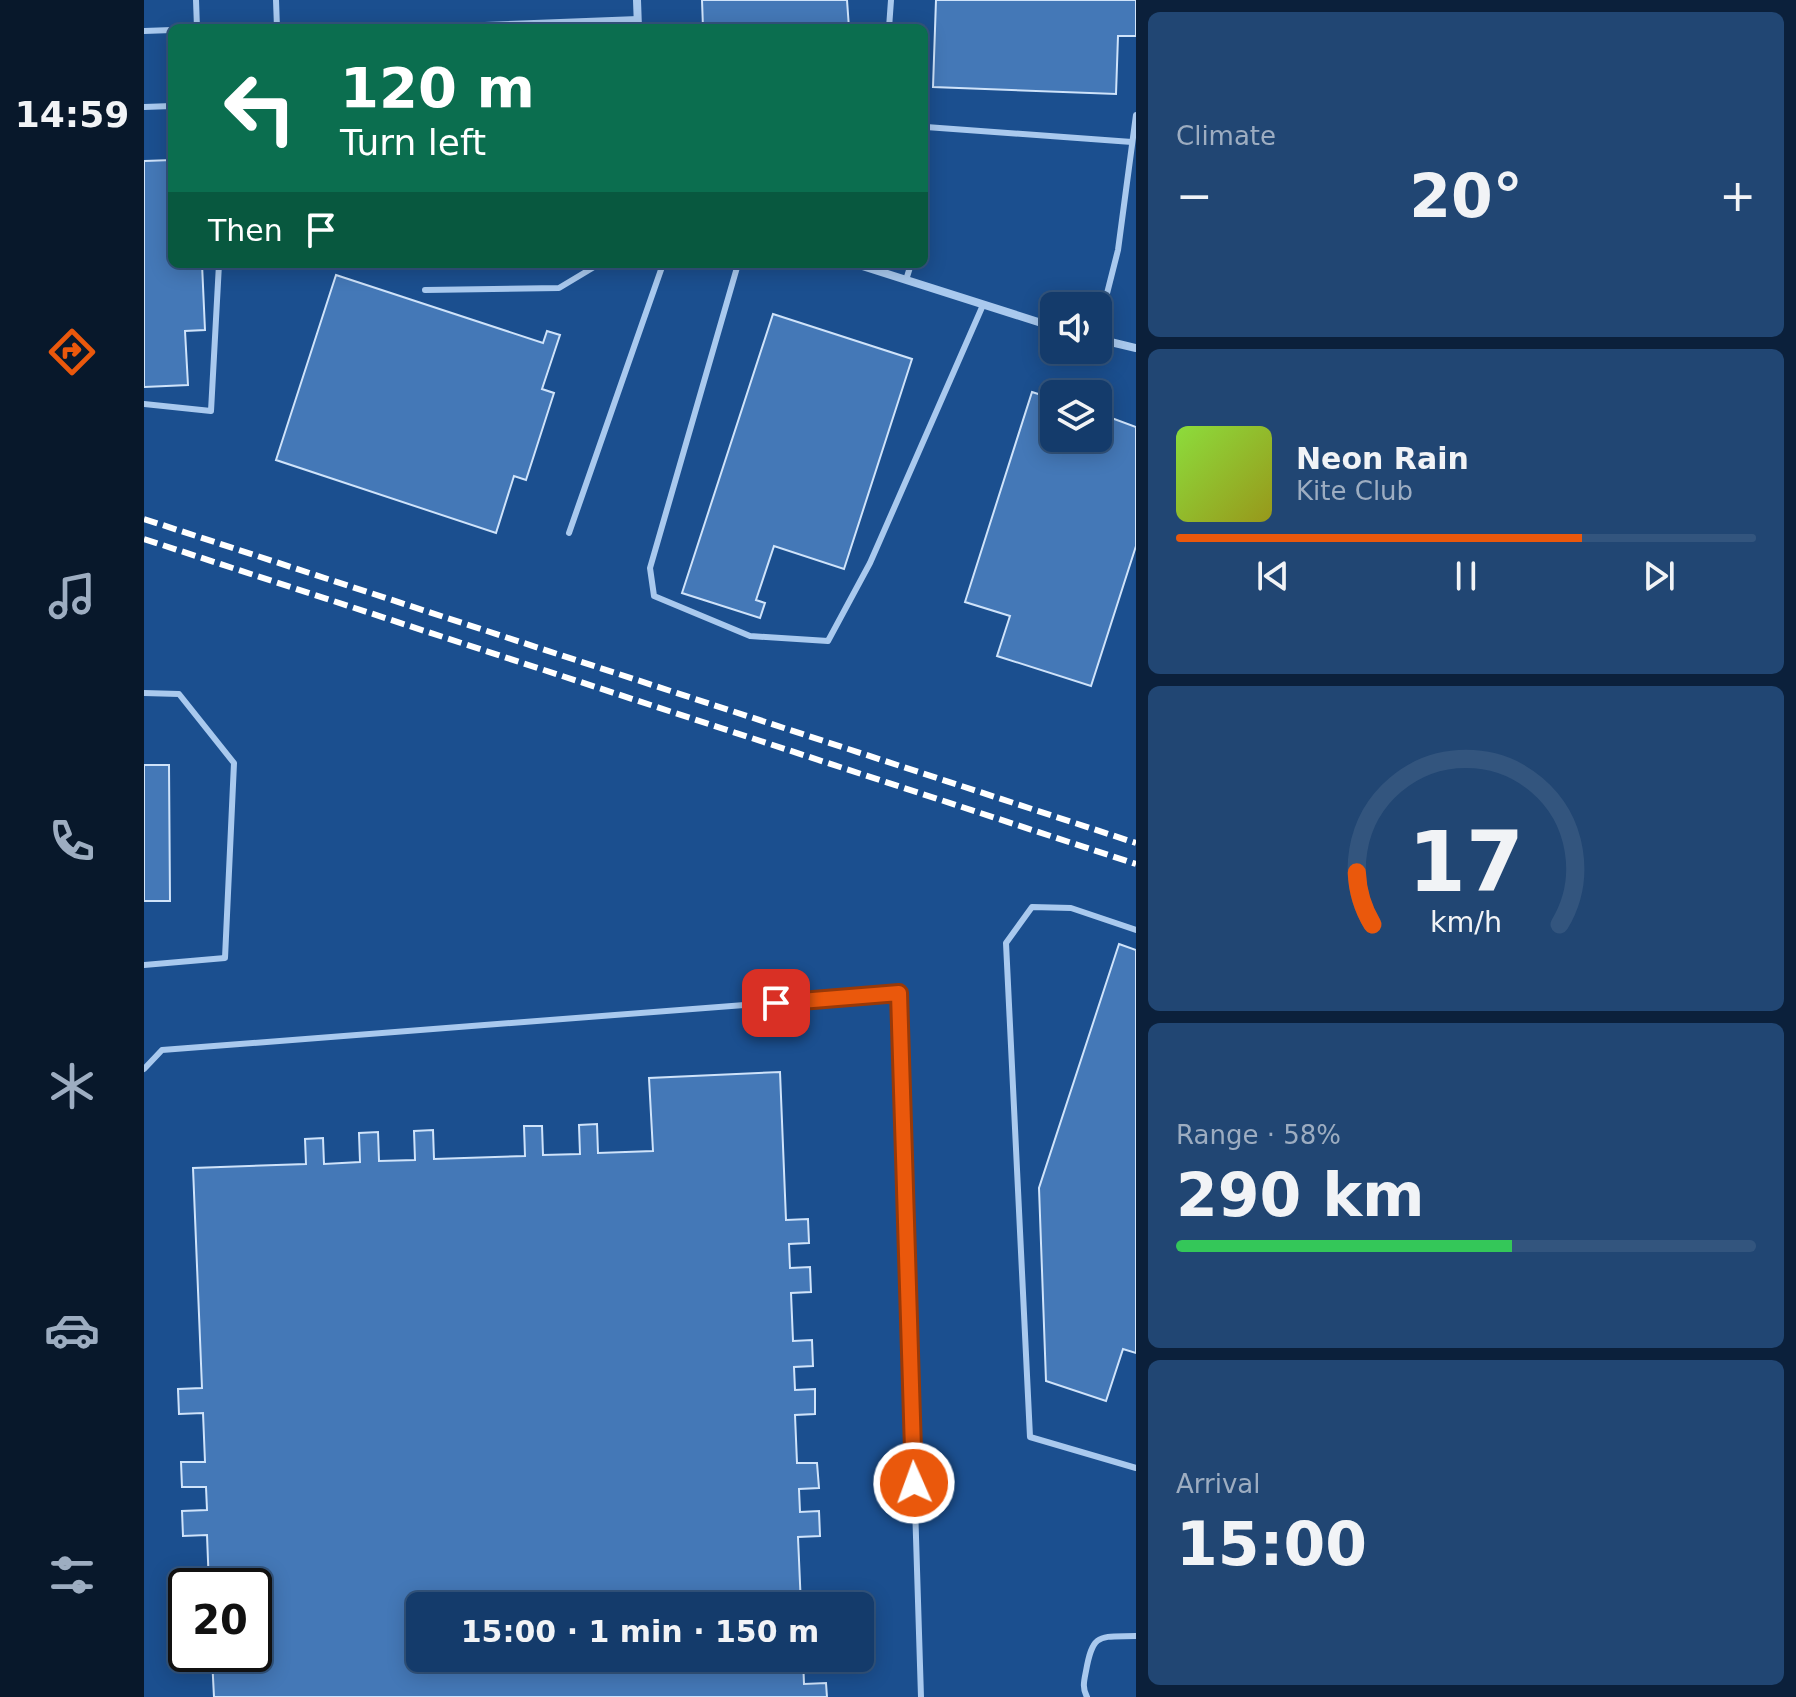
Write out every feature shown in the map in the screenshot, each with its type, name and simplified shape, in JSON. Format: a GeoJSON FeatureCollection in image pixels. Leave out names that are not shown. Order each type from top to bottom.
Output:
{"type":"FeatureCollection","features":[{"type":"Feature","properties":{"kind":"street"},"geometry":{"type":"LineString","coordinates":[[637,0],[638,24]]}},
{"type":"Feature","properties":{"kind":"street"},"geometry":{"type":"LineString","coordinates":[[868,268],[1040,323]]}},
{"type":"Feature","properties":{"kind":"street"},"geometry":{"type":"LineString","coordinates":[[1112,342],[1136,348]]}},
{"type":"Feature","properties":{"kind":"lane"},"geometry":{"type":"LineString","coordinates":[[196,0],[197,24]]}},
{"type":"Feature","properties":{"kind":"lane"},"geometry":{"type":"LineString","coordinates":[[276,0],[277,24]]}},
{"type":"Feature","properties":{"kind":"lane"},"geometry":{"type":"LineString","coordinates":[[889,24],[891,0]]}},
{"type":"Feature","properties":{"kind":"lane"},"geometry":{"type":"LineString","coordinates":[[144,31],[168,30]]}},
{"type":"Feature","properties":{"kind":"lane"},"geometry":{"type":"LineString","coordinates":[[144,107],[168,106]]}},
{"type":"Feature","properties":{"kind":"lane"},"geometry":{"type":"LineString","coordinates":[[1107,292],[1118,250],[1136,115]]}},
{"type":"Feature","properties":{"kind":"lane"},"geometry":{"type":"LineString","coordinates":[[928,127],[1132,142]]}},
{"type":"Feature","properties":{"kind":"lane"},"geometry":{"type":"LineString","coordinates":[[144,404],[211,411],[219,268]]}},
{"type":"Feature","properties":{"kind":"lane"},"geometry":{"type":"LineString","coordinates":[[425,290],[559,288],[592,268]]}},
{"type":"Feature","properties":{"kind":"lane"},"geometry":{"type":"LineString","coordinates":[[569,533],[662,268]]}},
{"type":"Feature","properties":{"kind":"lane"},"geometry":{"type":"LineString","coordinates":[[737,268],[650,568],[654,596],[750,636],[828,641],[870,563],[983,305]]}},
{"type":"Feature","properties":{"kind":"lane"},"geometry":{"type":"LineString","coordinates":[[906,280],[910,268]]}},
{"type":"Feature","properties":{"kind":"lane"},"geometry":{"type":"LineString","coordinates":[[144,693],[179,694],[234,763],[225,958],[144,965]]}},
{"type":"Feature","properties":{"kind":"lane"},"geometry":{"type":"LineString","coordinates":[[1136,930],[1071,908],[1032,907],[1006,943],[1030,1437],[1136,1468]]}},
{"type":"Feature","properties":{"kind":"lane"},"geometry":{"type":"LineString","coordinates":[[144,1069],[162,1050],[899,993],[921,1697]]}},
{"type":"Feature","properties":{"kind":"lane"},"geometry":{"type":"LineString","coordinates":[[1087,1697],[1083,1690],[1091,1646],[1099,1639],[1136,1636]]}},
{"type":"Feature","properties":{"kind":"building"},"geometry":{"type":"Polygon","coordinates":[[[702,0],[847,0],[849,24],[703,24],[702,0]]]}},
{"type":"Feature","properties":{"kind":"building"},"geometry":{"type":"Polygon","coordinates":[[[936,0],[1136,0],[1136,36],[1118,36],[1116,94],[933,87],[936,0]]]}},
{"type":"Feature","properties":{"kind":"building"},"geometry":{"type":"Polygon","coordinates":[[[168,160],[168,268],[202,268],[205,330],[185,331],[188,385],[144,387],[144,161],[168,160]]]}},
{"type":"Feature","properties":{"kind":"building"},"geometry":{"type":"Polygon","coordinates":[[[336,275],[543,343],[547,331],[560,335],[542,389],[554,393],[526,480],[514,476],[496,533],[276,460],[336,275]]]}},
{"type":"Feature","properties":{"kind":"building"},"geometry":{"type":"Polygon","coordinates":[[[773,314],[912,359],[844,569],[774,546],[756,600],[765,603],[760,618],[682,593],[773,314]]]}},
{"type":"Feature","properties":{"kind":"building"},"geometry":{"type":"Polygon","coordinates":[[[1032,392],[1040,395],[1040,452],[1112,452],[1112,418],[1136,427],[1136,546],[1091,686],[997,656],[1010,616],[965,602],[1032,392]]]}},
{"type":"Feature","properties":{"kind":"building"},"geometry":{"type":"Polygon","coordinates":[[[144,765],[169,765],[170,901],[144,901],[144,765]]]}},
{"type":"Feature","properties":{"kind":"building"},"geometry":{"type":"Polygon","coordinates":[[[1119,944],[1136,950],[1136,1353],[1123,1349],[1106,1401],[1046,1381],[1039,1188],[1119,944]]]}},
{"type":"Feature","properties":{"kind":"building"},"geometry":{"type":"Polygon","coordinates":[[[780,1072],[786,1220],[808,1219],[809,1243],[789,1244],[790,1268],[810,1267],[811,1292],[791,1293],[793,1341],[812,1340],[813,1366],[794,1367],[795,1390],[815,1389],[815,1414],[795,1415],[797,1463],[817,1463],[819,1488],[799,1489],[800,1512],[819,1511],[820,1536],[798,1537],[800,1592],[406,1592],[406,1672],[804,1672],[804,1684],[826,1683],[827,1697],[214,1697],[213,1672],[272,1672],[272,1568],[208,1568],[207,1535],[183,1536],[182,1511],[207,1510],[206,1487],[182,1487],[181,1462],[205,1462],[203,1413],[179,1414],[178,1389],[202,1388],[193,1168],[306,1164],[305,1139],[323,1138],[324,1164],[360,1162],[359,1133],[378,1132],[379,1161],[415,1160],[414,1131],[433,1130],[434,1159],[525,1156],[524,1126],[542,1126],[543,1155],[580,1154],[579,1125],[597,1124],[598,1153],[653,1151],[649,1078],[780,1072]]]}},
{"type":"Feature","properties":{"kind":"railway"},"geometry":{"type":"LineString","coordinates":[[144,519],[1136,843]]}},
{"type":"Feature","properties":{"kind":"railway"},"geometry":{"type":"LineString","coordinates":[[144,539],[1136,864]]}},
{"type":"Feature","properties":{"kind":"route"},"geometry":{"type":"LineString","coordinates":[[776,1003],[899,993],[914,1483]]}}]}
